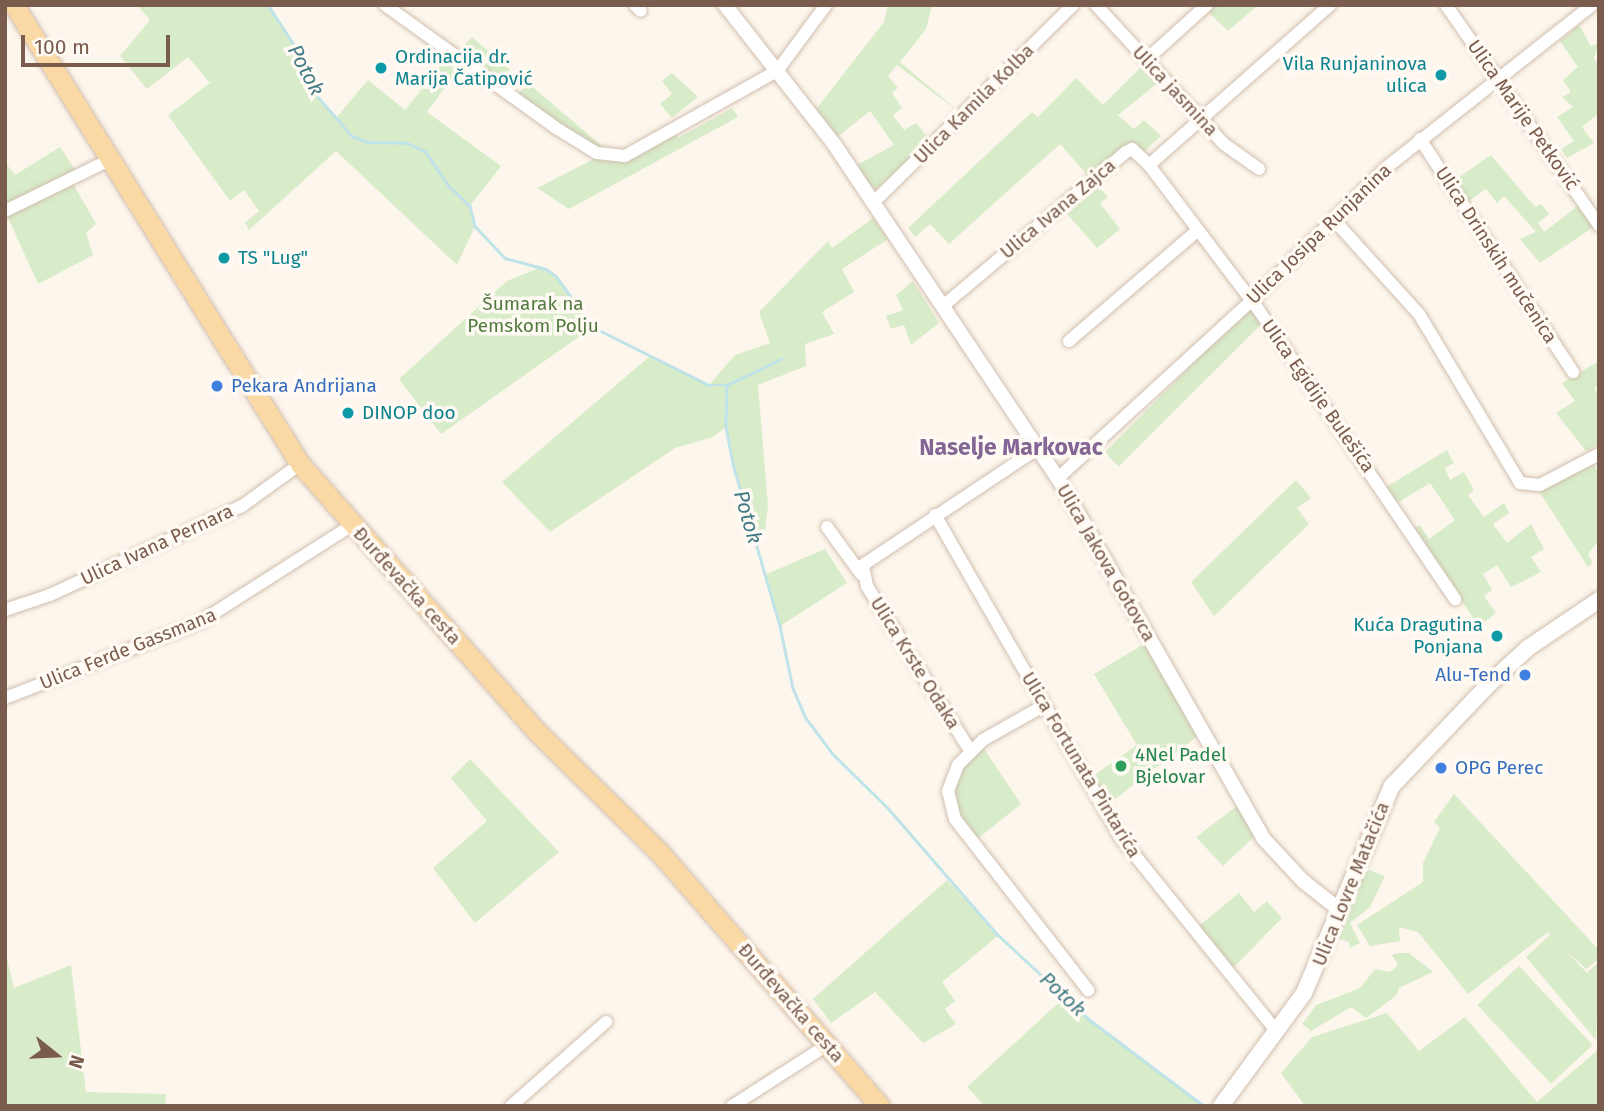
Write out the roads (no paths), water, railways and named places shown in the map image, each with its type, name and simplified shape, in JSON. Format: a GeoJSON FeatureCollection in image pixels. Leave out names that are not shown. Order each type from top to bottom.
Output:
{"type":"FeatureCollection","features":[{"type":"Feature","properties":{"kind":"main road","name":"Đurđevačka cesta"},"geometry":{"type":"LineString","coordinates":[[15,5],[300,464],[536,731],[660,853],[880,1106]]}},
{"type":"Feature","properties":{"kind":"main road","name":"Ulica Lovre Matačića"},"geometry":{"type":"LineString","coordinates":[[1221,1106],[1304,993],[1341,911],[1383,804],[1409,766],[1528,648],[1599,600]]}},
{"type":"Feature","properties":{"kind":"street"},"geometry":{"type":"LineString","coordinates":[[386,5],[454,59],[597,153],[625,156],[777,71],[826,5]]}},
{"type":"Feature","properties":{"kind":"street","name":"Ulica Jakova Gotovca"},"geometry":{"type":"LineString","coordinates":[[724,5],[777,71],[874,202],[1058,478],[1263,838],[1303,881],[1341,911]]}},
{"type":"Feature","properties":{"kind":"street","name":"Ulica Kamila Kolba"},"geometry":{"type":"LineString","coordinates":[[874,202],[1073,5]]}},
{"type":"Feature","properties":{"kind":"street","name":"Ulica jasmina"},"geometry":{"type":"LineString","coordinates":[[1096,5],[1236,156],[1259,169]]}},
{"type":"Feature","properties":{"kind":"street"},"geometry":{"type":"LineString","coordinates":[[1147,59],[1207,5]]}},
{"type":"Feature","properties":{"kind":"street"},"geometry":{"type":"LineString","coordinates":[[1149,165],[1200,117],[1330,5]]}},
{"type":"Feature","properties":{"kind":"street","name":"Ulica Marije Petković"},"geometry":{"type":"LineString","coordinates":[[1446,5],[1598,224]]}},
{"type":"Feature","properties":{"kind":"street","name":"Ulica Josipa Runjanina"},"geometry":{"type":"LineString","coordinates":[[1058,478],[1251,301],[1420,139],[1592,5]]}},
{"type":"Feature","properties":{"kind":"street","name":"Ulica Drinskih mučenica"},"geometry":{"type":"LineString","coordinates":[[1420,139],[1573,372]]}},
{"type":"Feature","properties":{"kind":"street","name":"Ulica Ivana Zajca"},"geometry":{"type":"LineString","coordinates":[[943,306],[1126,152],[1132,149],[1149,165]]}},
{"type":"Feature","properties":{"kind":"street"},"geometry":{"type":"LineString","coordinates":[[5,211],[109,160]]}},
{"type":"Feature","properties":{"kind":"street","name":"Ulica Egidije Bulešića"},"geometry":{"type":"LineString","coordinates":[[1149,165],[1251,301],[1455,598]]}},
{"type":"Feature","properties":{"kind":"street"},"geometry":{"type":"LineString","coordinates":[[1334,220],[1419,314],[1520,482],[1540,485],[1599,454]]}},
{"type":"Feature","properties":{"kind":"street"},"geometry":{"type":"LineString","coordinates":[[1069,341],[1198,230]]}},
{"type":"Feature","properties":{"kind":"street"},"geometry":{"type":"LineString","coordinates":[[935,515],[1037,449]]}},
{"type":"Feature","properties":{"kind":"street","name":"Ulica Ivana Pernara"},"geometry":{"type":"LineString","coordinates":[[5,610],[50,595],[242,506],[300,464]]}},
{"type":"Feature","properties":{"kind":"street","name":"Ulica Krste Odaka"},"geometry":{"type":"LineString","coordinates":[[861,573],[866,559],[935,515]]}},
{"type":"Feature","properties":{"kind":"street","name":"Ulica Fortunata Pintarića"},"geometry":{"type":"LineString","coordinates":[[935,515],[1121,838],[1278,1031]]}},
{"type":"Feature","properties":{"kind":"street","name":"Ulica Ferde Gassmana"},"geometry":{"type":"LineString","coordinates":[[5,698],[200,622],[352,525]]}},
{"type":"Feature","properties":{"kind":"street","name":"Ulica Krste Odaka"},"geometry":{"type":"LineString","coordinates":[[827,527],[861,573],[971,752]]}},
{"type":"Feature","properties":{"kind":"street"},"geometry":{"type":"LineString","coordinates":[[1043,706],[983,740],[958,765],[948,791],[955,819],[1088,990]]}},
{"type":"Feature","properties":{"kind":"street"},"geometry":{"type":"LineString","coordinates":[[511,1106],[606,1021]]}},
{"type":"Feature","properties":{"kind":"street"},"geometry":{"type":"LineString","coordinates":[[732,1106],[827,1045]]}},
{"type":"Feature","properties":{"kind":"waterway","name":"Potok"},"geometry":{"type":"LineString","coordinates":[[268,5],[295,46],[319,98],[352,136],[368,142],[407,143],[426,152],[448,185],[470,206],[475,226],[505,258],[546,269],[556,276],[593,327],[709,385],[727,385],[726,427],[733,464],[780,626],[793,688],[806,718],[833,754],[888,808],[997,934],[1090,1020],[1204,1106]]}},
{"type":"Feature","properties":{"kind":"waterway"},"geometry":{"type":"LineString","coordinates":[[727,385],[781,359]]}},
{"type":"Feature","properties":{"kind":"place","name":"Ordinacija dr. Marija Čatipović"},"geometry":{"type":"Point","coordinates":[381,68]}},
{"type":"Feature","properties":{"kind":"place","name":"Vila Runjaninova ulica"},"geometry":{"type":"Point","coordinates":[1441,75]}},
{"type":"Feature","properties":{"kind":"place","name":"TS \"Lug\""},"geometry":{"type":"Point","coordinates":[224,258]}},
{"type":"Feature","properties":{"kind":"place","name":"Pekara Andrijana"},"geometry":{"type":"Point","coordinates":[217,386]}},
{"type":"Feature","properties":{"kind":"place","name":"DINOP doo"},"geometry":{"type":"Point","coordinates":[348,413]}},
{"type":"Feature","properties":{"kind":"place","name":"Kuća Dragutina Ponjana"},"geometry":{"type":"Point","coordinates":[1497,636]}},
{"type":"Feature","properties":{"kind":"place","name":"Alu-Tend"},"geometry":{"type":"Point","coordinates":[1525,675]}},
{"type":"Feature","properties":{"kind":"place","name":"4Nel Padel Bjelovar"},"geometry":{"type":"Point","coordinates":[1121,766]}},
{"type":"Feature","properties":{"kind":"place","name":"OPG Perec"},"geometry":{"type":"Point","coordinates":[1441,768]}},
{"type":"Feature","properties":{"kind":"district","name":"Naselje Markovac"},"geometry":{"type":"Point","coordinates":[1011,447]}},
{"type":"Feature","properties":{"kind":"park label","name":"Šumarak na Pemskom Polju"},"geometry":{"type":"Point","coordinates":[533,315]}}]}
